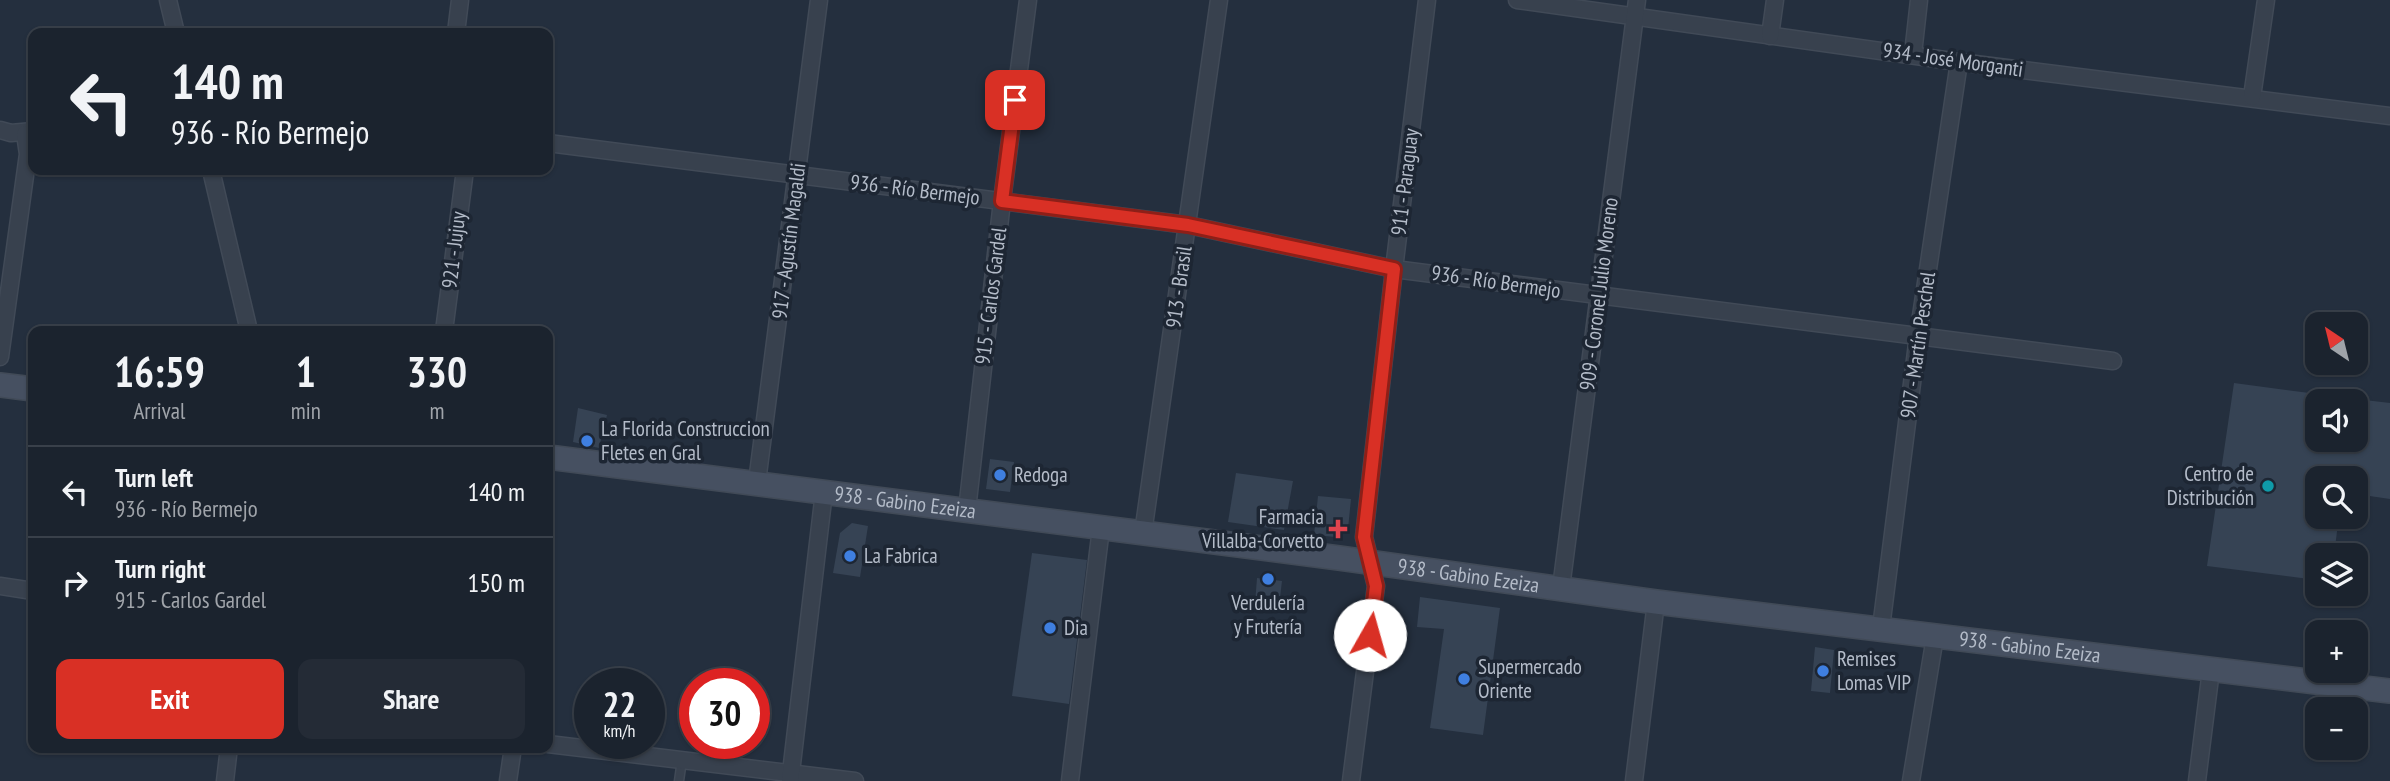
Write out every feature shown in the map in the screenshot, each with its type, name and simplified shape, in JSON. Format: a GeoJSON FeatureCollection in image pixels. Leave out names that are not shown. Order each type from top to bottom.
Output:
{"type":"FeatureCollection","features":[{"type":"Feature","properties":{"kind":"street"},"geometry":{"type":"LineString","coordinates":[[168,0],[175,28]]}},
{"type":"Feature","properties":{"kind":"street"},"geometry":{"type":"LineString","coordinates":[[457,28],[460,0]]}},
{"type":"Feature","properties":{"kind":"street","name":"917 - Agustín Magaldi"},"geometry":{"type":"LineString","coordinates":[[757,482],[819,0]]}},
{"type":"Feature","properties":{"kind":"street","name":"915 - Carlos Gardel"},"geometry":{"type":"LineString","coordinates":[[967,510],[1028,0]]}},
{"type":"Feature","properties":{"kind":"street","name":"913 - Brasil"},"geometry":{"type":"LineString","coordinates":[[1143,533],[1219,0]]}},
{"type":"Feature","properties":{"kind":"street","name":"911 - Paraguay"},"geometry":{"type":"LineString","coordinates":[[1351,781],[1376,586],[1364,537],[1427,0]]}},
{"type":"Feature","properties":{"kind":"street","name":"934 - José Morganti"},"geometry":{"type":"LineString","coordinates":[[1517,0],[1636,8],[1770,36],[2390,116]]}},
{"type":"Feature","properties":{"kind":"street"},"geometry":{"type":"LineString","coordinates":[[1770,36],[1774,0]]}},
{"type":"Feature","properties":{"kind":"street"},"geometry":{"type":"LineString","coordinates":[[1913,54],[1919,0]]}},
{"type":"Feature","properties":{"kind":"street"},"geometry":{"type":"LineString","coordinates":[[2252,97],[2266,0]]}},
{"type":"Feature","properties":{"kind":"street","name":"909 - Coronel Julio Moreno"},"geometry":{"type":"LineString","coordinates":[[1562,588],[1636,8]]}},
{"type":"Feature","properties":{"kind":"street","name":"907 - Martín Peschel"},"geometry":{"type":"LineString","coordinates":[[1881,628],[1918,336],[1959,62]]}},
{"type":"Feature","properties":{"kind":"street"},"geometry":{"type":"LineString","coordinates":[[0,130],[28,132]]}},
{"type":"Feature","properties":{"kind":"street","name":"936 - Río Bermejo"},"geometry":{"type":"LineString","coordinates":[[553,144],[1188,225],[1394,269],[2113,361]]}},
{"type":"Feature","properties":{"kind":"street"},"geometry":{"type":"LineString","coordinates":[[0,357],[28,154]]}},
{"type":"Feature","properties":{"kind":"street"},"geometry":{"type":"LineString","coordinates":[[212,175],[248,326]]}},
{"type":"Feature","properties":{"kind":"street","name":"921 - Jujuy"},"geometry":{"type":"LineString","coordinates":[[445,326],[464,175]]}},
{"type":"Feature","properties":{"kind":"street"},"geometry":{"type":"LineString","coordinates":[[0,385],[28,388]]}},
{"type":"Feature","properties":{"kind":"street","name":"938 - Gabino Ezeiza"},"geometry":{"type":"LineString","coordinates":[[553,458],[1370,562],[1656,602],[2390,691]]}},
{"type":"Feature","properties":{"kind":"street"},"geometry":{"type":"LineString","coordinates":[[791,777],[824,492]]}},
{"type":"Feature","properties":{"kind":"street"},"geometry":{"type":"LineString","coordinates":[[1070,781],[1101,528]]}},
{"type":"Feature","properties":{"kind":"street"},"geometry":{"type":"LineString","coordinates":[[0,586],[28,590]]}},
{"type":"Feature","properties":{"kind":"street"},"geometry":{"type":"LineString","coordinates":[[1634,781],[1656,602]]}},
{"type":"Feature","properties":{"kind":"street"},"geometry":{"type":"LineString","coordinates":[[1911,781],[1935,637]]}},
{"type":"Feature","properties":{"kind":"street"},"geometry":{"type":"LineString","coordinates":[[2197,781],[2211,670]]}},
{"type":"Feature","properties":{"kind":"street"},"geometry":{"type":"LineString","coordinates":[[553,745],[682,760],[791,777],[855,781]]}},
{"type":"Feature","properties":{"kind":"street"},"geometry":{"type":"LineString","coordinates":[[225,781],[228,753]]}},
{"type":"Feature","properties":{"kind":"street"},"geometry":{"type":"LineString","coordinates":[[508,781],[512,753]]}},
{"type":"Feature","properties":{"kind":"lane"},"geometry":{"type":"LineString","coordinates":[[679,781],[682,760]]}},
{"type":"Feature","properties":{"kind":"building","name":"Centro de Distribución"},"geometry":{"type":"Polygon","coordinates":[[[2234,383],[2305,392],[2305,452],[2368,452],[2368,400],[2390,403],[2390,499],[2368,496],[2368,466],[2305,466],[2305,529],[2337,529],[2336,543],[2305,543],[2305,578],[2207,566],[2234,383]]]}},
{"type":"Feature","properties":{"kind":"building"},"geometry":{"type":"Polygon","coordinates":[[[578,408],[607,415],[599,448],[573,442],[578,408]]]}},
{"type":"Feature","properties":{"kind":"building","name":"Redoga"},"geometry":{"type":"Polygon","coordinates":[[[990,459],[1014,462],[1010,492],[986,489],[990,459]]]}},
{"type":"Feature","properties":{"kind":"building"},"geometry":{"type":"Polygon","coordinates":[[[1236,473],[1293,481],[1284,530],[1228,522],[1236,473]]]}},
{"type":"Feature","properties":{"kind":"building"},"geometry":{"type":"Polygon","coordinates":[[[1318,496],[1351,499],[1348,529],[1336,537],[1314,535],[1318,496]]]}},
{"type":"Feature","properties":{"kind":"building","name":"La Fabrica"},"geometry":{"type":"Polygon","coordinates":[[[852,523],[868,526],[860,577],[833,573],[840,533],[852,523]]]}},
{"type":"Feature","properties":{"kind":"building","name":"Dia"},"geometry":{"type":"Polygon","coordinates":[[[1032,553],[1087,560],[1069,704],[1012,696],[1032,553]]]}},
{"type":"Feature","properties":{"kind":"building"},"geometry":{"type":"Polygon","coordinates":[[[1257,578],[1282,581],[1279,606],[1255,604],[1257,578]]]}},
{"type":"Feature","properties":{"kind":"building","name":"Supermercado Oriente"},"geometry":{"type":"Polygon","coordinates":[[[1420,597],[1500,608],[1483,735],[1430,728],[1444,629],[1417,627],[1420,597]]]}},
{"type":"Feature","properties":{"kind":"building","name":"Remises Lomas VIP"},"geometry":{"type":"Polygon","coordinates":[[[1815,647],[1834,650],[1830,693],[1811,691],[1815,647]]]}},
{"type":"Feature","properties":{"kind":"place","name":"La Florida Construccion Fletes en Gral"},"geometry":{"type":"Point","coordinates":[587,441]}},
{"type":"Feature","properties":{"kind":"place","name":"Redoga"},"geometry":{"type":"Point","coordinates":[1000,475]}},
{"type":"Feature","properties":{"kind":"place","name":"Centro de Distribución"},"geometry":{"type":"Point","coordinates":[2268,486]}},
{"type":"Feature","properties":{"kind":"place","name":"Farmacia Villalba-Corvetto"},"geometry":{"type":"Point","coordinates":[1338,529]}},
{"type":"Feature","properties":{"kind":"place","name":"La Fabrica"},"geometry":{"type":"Point","coordinates":[850,556]}},
{"type":"Feature","properties":{"kind":"place","name":"Verdulería y Frutería"},"geometry":{"type":"Point","coordinates":[1268,579]}},
{"type":"Feature","properties":{"kind":"place","name":"Dia"},"geometry":{"type":"Point","coordinates":[1050,628]}},
{"type":"Feature","properties":{"kind":"place","name":"Remises Lomas VIP"},"geometry":{"type":"Point","coordinates":[1823,671]}},
{"type":"Feature","properties":{"kind":"place","name":"Supermercado Oriente"},"geometry":{"type":"Point","coordinates":[1464,679]}},
{"type":"Feature","properties":{"kind":"route"},"geometry":{"type":"LineString","coordinates":[[1015,100],[1002,201],[1188,225],[1394,269],[1364,537],[1376,586],[1370,635]]}}]}
